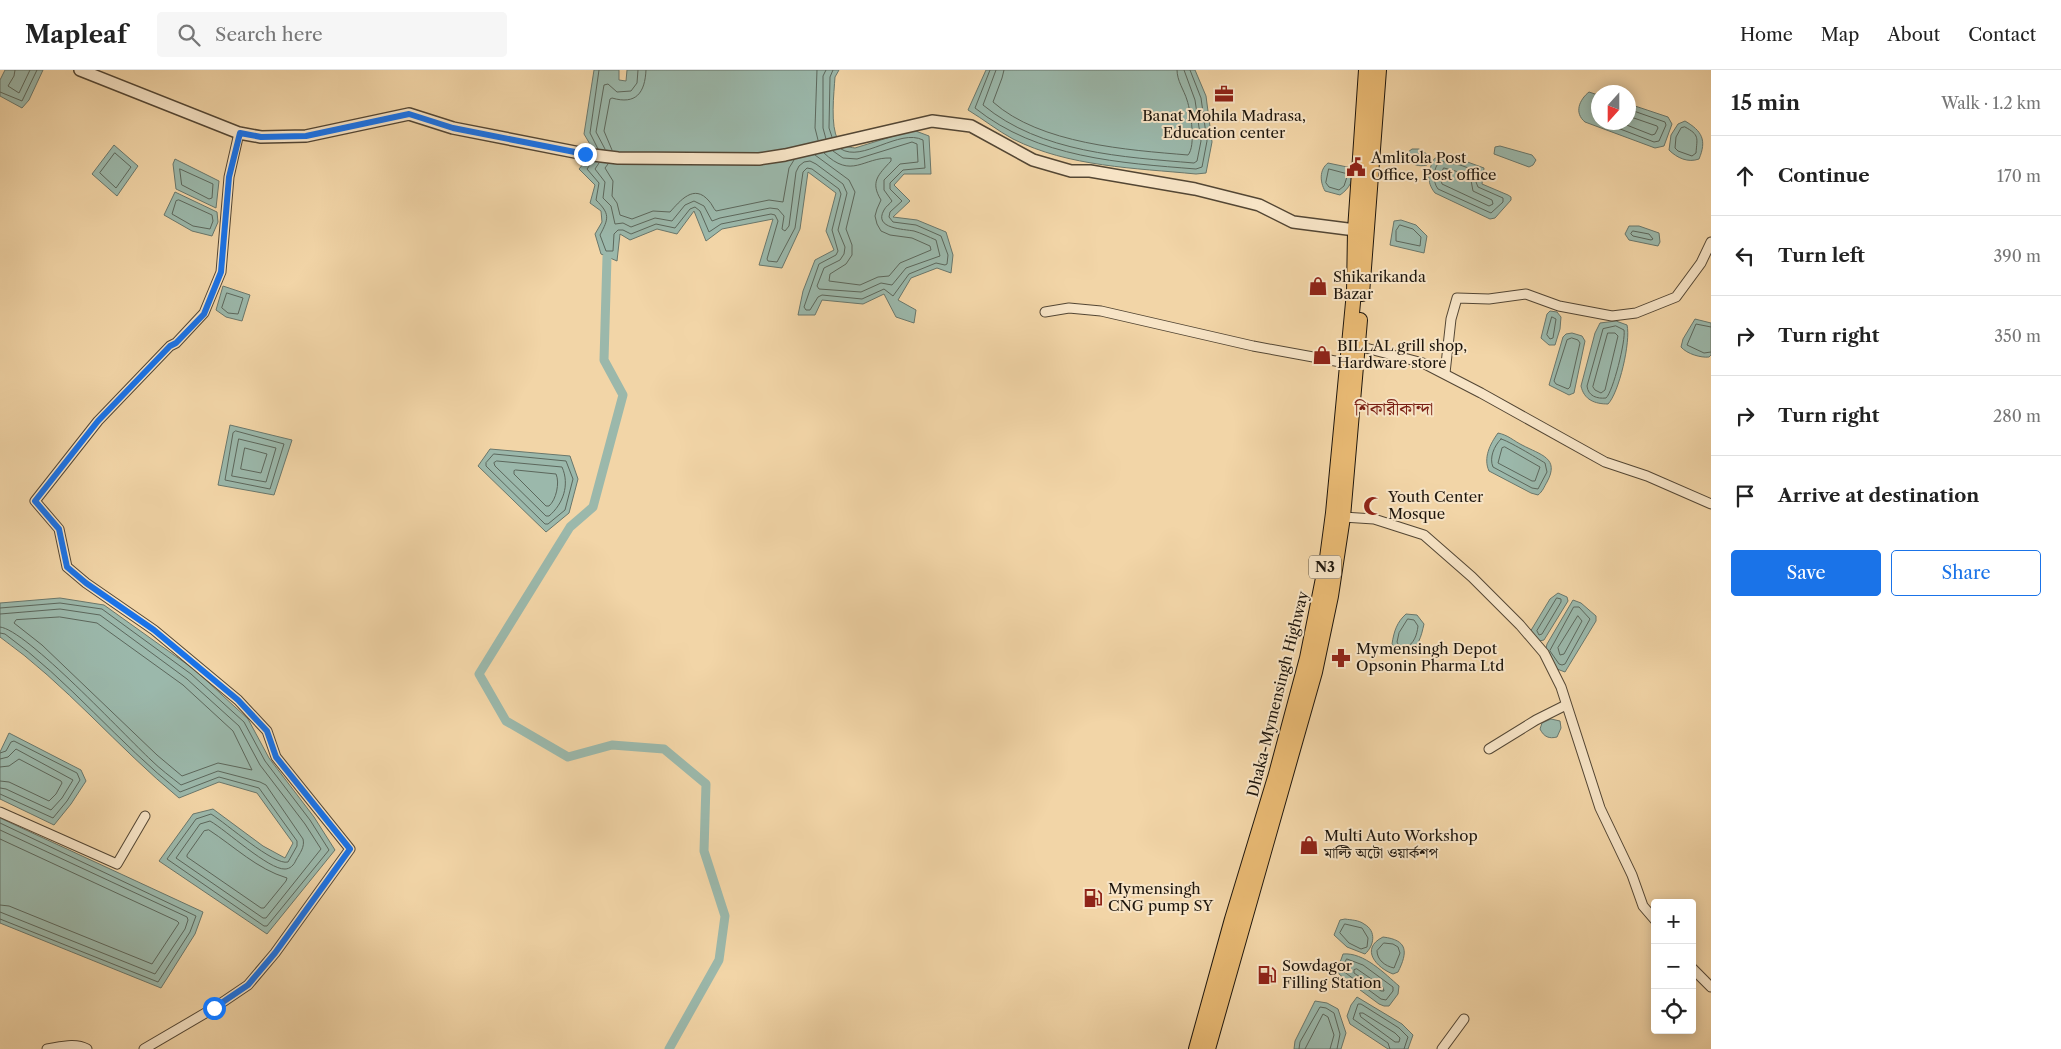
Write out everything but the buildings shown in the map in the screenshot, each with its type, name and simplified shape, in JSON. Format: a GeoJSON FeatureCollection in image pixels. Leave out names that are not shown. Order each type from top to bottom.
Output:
{"type":"FeatureCollection","features":[{"type":"Feature","properties":{"kind":"highway","name":"Dhaka-Mymensingh Highway"},"geometry":{"type":"LineString","coordinates":[[1208,1049],[1315,672],[1332,596],[1343,517],[1358,346],[1366,70]]}},
{"type":"Feature","properties":{"kind":"highway","name":"Dhaka-Mymensingh Highway"},"geometry":{"type":"LineString","coordinates":[[1196,1049],[1232,919],[1276,774],[1307,658],[1327,558],[1346,363],[1379,70]]}},
{"type":"Feature","properties":{"kind":"street"},"geometry":{"type":"LineString","coordinates":[[80,70],[240,133],[261,137],[306,136],[409,114],[453,128],[585,154],[618,158],[759,159],[932,121],[971,126],[1033,160],[1071,171],[1090,171],[1195,189],[1259,205],[1292,222],[1361,231]]}},
{"type":"Feature","properties":{"kind":"street"},"geometry":{"type":"LineString","coordinates":[[144,1049],[214,1008],[248,985],[275,953],[350,849],[276,757],[267,731],[238,700],[154,630],[86,583],[67,567],[59,529],[35,501],[118,398],[204,314],[221,272],[229,177],[240,133]]}},
{"type":"Feature","properties":{"kind":"street"},"geometry":{"type":"LineString","coordinates":[[1445,374],[1452,319],[1457,298],[1489,299],[1526,294],[1559,306],[1612,316],[1636,313],[1676,297],[1702,263],[1711,242]]}},
{"type":"Feature","properties":{"kind":"street"},"geometry":{"type":"LineString","coordinates":[[1044,312],[1069,308],[1101,310],[1252,346],[1346,363]]}},
{"type":"Feature","properties":{"kind":"street"},"geometry":{"type":"LineString","coordinates":[[1358,346],[1423,363],[1605,462],[1654,478],[1711,504]]}},
{"type":"Feature","properties":{"kind":"street"},"geometry":{"type":"LineString","coordinates":[[1343,517],[1374,519],[1424,535],[1472,577],[1520,625],[1544,653],[1561,687],[1600,808],[1632,875],[1643,906],[1651,915]]}},
{"type":"Feature","properties":{"kind":"street"},"geometry":{"type":"LineString","coordinates":[[1489,748],[1536,720],[1566,705]]}},
{"type":"Feature","properties":{"kind":"street"},"geometry":{"type":"LineString","coordinates":[[0,812],[117,864],[145,816]]}},
{"type":"Feature","properties":{"kind":"street"},"geometry":{"type":"LineString","coordinates":[[1696,972],[1711,987]]}},
{"type":"Feature","properties":{"kind":"street"},"geometry":{"type":"LineString","coordinates":[[1442,1049],[1464,1019]]}},
{"type":"Feature","properties":{"kind":"street"},"geometry":{"type":"LineString","coordinates":[[47,1049],[68,1045],[87,1049]]}},
{"type":"Feature","properties":{"kind":"water"},"geometry":{"type":"Polygon","coordinates":[[[5,70],[43,70],[29,100],[22,108],[0,96],[0,80],[5,70]]]}},
{"type":"Feature","properties":{"kind":"water"},"geometry":{"type":"Polygon","coordinates":[[[594,70],[619,70],[619,80],[626,81],[627,70],[839,70],[835,77],[833,118],[836,134],[841,144],[855,148],[913,130],[929,136],[931,174],[904,174],[894,185],[910,201],[893,217],[917,220],[946,232],[953,255],[951,273],[937,268],[911,278],[898,300],[916,310],[914,323],[896,317],[884,294],[863,304],[822,300],[815,315],[798,315],[803,291],[815,260],[834,250],[826,231],[836,193],[808,172],[800,229],[782,268],[759,265],[773,219],[722,229],[706,241],[694,211],[677,234],[657,229],[630,240],[620,234],[617,261],[601,254],[595,234],[602,222],[601,211],[590,203],[595,185],[579,169],[594,151],[584,134],[594,70]]]}},
{"type":"Feature","properties":{"kind":"water"},"geometry":{"type":"Polygon","coordinates":[[[986,70],[1195,70],[1206,96],[1212,142],[1206,173],[1196,174],[1150,170],[1079,161],[1034,148],[1013,139],[968,110],[986,70]]]}},
{"type":"Feature","properties":{"kind":"water"},"geometry":{"type":"Polygon","coordinates":[[[1589,92],[1591,93],[1591,124],[1585,122],[1580,115],[1579,107],[1589,92]]]}},
{"type":"Feature","properties":{"kind":"water"},"geometry":{"type":"Polygon","coordinates":[[[1636,106],[1668,117],[1672,124],[1664,146],[1655,148],[1607,130],[1636,130],[1636,106]]]}},
{"type":"Feature","properties":{"kind":"water"},"geometry":{"type":"Polygon","coordinates":[[[1685,121],[1699,132],[1703,141],[1699,159],[1683,159],[1669,150],[1671,135],[1678,124],[1685,121]]]}},
{"type":"Feature","properties":{"kind":"water"},"geometry":{"type":"Polygon","coordinates":[[[114,145],[138,166],[117,196],[92,174],[114,145]]]}},
{"type":"Feature","properties":{"kind":"water"},"geometry":{"type":"Polygon","coordinates":[[[1500,146],[1532,155],[1536,160],[1529,167],[1494,154],[1495,147],[1500,146]]]}},
{"type":"Feature","properties":{"kind":"water"},"geometry":{"type":"Polygon","coordinates":[[[1412,149],[1419,149],[1430,156],[1427,165],[1418,166],[1407,158],[1408,152],[1412,149]]]}},
{"type":"Feature","properties":{"kind":"water"},"geometry":{"type":"Polygon","coordinates":[[[1439,156],[1462,160],[1484,168],[1482,184],[1508,195],[1511,197],[1511,200],[1495,218],[1490,219],[1435,193],[1430,185],[1429,172],[1434,159],[1439,156]]]}},
{"type":"Feature","properties":{"kind":"water"},"geometry":{"type":"Polygon","coordinates":[[[175,159],[219,181],[216,208],[176,189],[173,164],[175,159]]]}},
{"type":"Feature","properties":{"kind":"water"},"geometry":{"type":"Polygon","coordinates":[[[1328,163],[1352,168],[1353,176],[1350,183],[1340,195],[1325,191],[1323,188],[1322,173],[1328,163]]]}},
{"type":"Feature","properties":{"kind":"water"},"geometry":{"type":"Polygon","coordinates":[[[175,192],[217,212],[218,222],[212,236],[192,231],[164,215],[175,192]]]}},
{"type":"Feature","properties":{"kind":"water"},"geometry":{"type":"Polygon","coordinates":[[[1401,220],[1416,225],[1427,236],[1424,253],[1390,245],[1394,221],[1401,220]]]}},
{"type":"Feature","properties":{"kind":"water"},"geometry":{"type":"Polygon","coordinates":[[[1629,226],[1639,226],[1659,233],[1660,242],[1658,246],[1629,240],[1625,234],[1629,226]]]}},
{"type":"Feature","properties":{"kind":"water"},"geometry":{"type":"Polygon","coordinates":[[[223,286],[250,295],[242,321],[226,317],[216,310],[223,286]]]}},
{"type":"Feature","properties":{"kind":"water"},"geometry":{"type":"Polygon","coordinates":[[[1550,311],[1557,312],[1561,317],[1560,329],[1555,345],[1549,345],[1541,338],[1547,314],[1550,311]]]}},
{"type":"Feature","properties":{"kind":"water"},"geometry":{"type":"Polygon","coordinates":[[[1695,319],[1711,323],[1711,355],[1709,357],[1694,355],[1681,347],[1683,339],[1695,319]]]}},
{"type":"Feature","properties":{"kind":"water"},"geometry":{"type":"Polygon","coordinates":[[[1616,321],[1627,325],[1626,354],[1620,378],[1612,398],[1608,404],[1599,403],[1587,398],[1581,386],[1595,333],[1600,323],[1616,321]]]}},
{"type":"Feature","properties":{"kind":"water"},"geometry":{"type":"Polygon","coordinates":[[[1572,333],[1582,336],[1585,341],[1574,393],[1569,395],[1549,385],[1563,337],[1566,334],[1572,333]]]}},
{"type":"Feature","properties":{"kind":"water"},"geometry":{"type":"Polygon","coordinates":[[[230,425],[292,440],[274,495],[218,485],[230,425]]]}},
{"type":"Feature","properties":{"kind":"water"},"geometry":{"type":"Polygon","coordinates":[[[1498,433],[1542,455],[1550,462],[1550,474],[1538,495],[1489,471],[1487,466],[1488,451],[1498,433]]]}},
{"type":"Feature","properties":{"kind":"water"},"geometry":{"type":"Polygon","coordinates":[[[490,449],[570,456],[578,479],[569,513],[546,532],[478,466],[490,449]]]}},
{"type":"Feature","properties":{"kind":"water"},"geometry":{"type":"Polygon","coordinates":[[[1558,593],[1567,597],[1568,601],[1544,640],[1539,641],[1530,632],[1550,599],[1558,593]]]}},
{"type":"Feature","properties":{"kind":"water"},"geometry":{"type":"Polygon","coordinates":[[[60,598],[104,605],[195,670],[248,719],[269,758],[314,817],[335,850],[267,934],[159,861],[193,814],[213,809],[263,846],[285,858],[293,843],[257,793],[219,782],[179,798],[47,675],[0,637],[0,603],[60,598]]]}},
{"type":"Feature","properties":{"kind":"water"},"geometry":{"type":"Polygon","coordinates":[[[1573,600],[1581,603],[1596,616],[1596,621],[1565,672],[1557,669],[1545,653],[1547,644],[1573,600]]]}},
{"type":"Feature","properties":{"kind":"water"},"geometry":{"type":"Polygon","coordinates":[[[1406,614],[1417,615],[1424,624],[1417,645],[1406,654],[1396,650],[1392,644],[1396,627],[1406,614]]]}},
{"type":"Feature","properties":{"kind":"water"},"geometry":{"type":"Polygon","coordinates":[[[1551,719],[1560,721],[1561,728],[1557,737],[1552,738],[1543,734],[1540,729],[1542,723],[1551,719]]]}},
{"type":"Feature","properties":{"kind":"water"},"geometry":{"type":"Polygon","coordinates":[[[9,733],[81,770],[86,781],[54,825],[0,799],[0,752],[9,733]]]}},
{"type":"Feature","properties":{"kind":"water"},"geometry":{"type":"Polygon","coordinates":[[[0,818],[203,912],[195,934],[161,988],[0,923],[0,818]]]}},
{"type":"Feature","properties":{"kind":"water"},"geometry":{"type":"Polygon","coordinates":[[[1340,920],[1360,922],[1371,931],[1372,943],[1365,954],[1347,947],[1334,935],[1340,920]]]}},
{"type":"Feature","properties":{"kind":"water"},"geometry":{"type":"Polygon","coordinates":[[[1383,937],[1397,941],[1404,948],[1401,965],[1398,972],[1393,974],[1376,963],[1371,952],[1376,942],[1383,937]]]}},
{"type":"Feature","properties":{"kind":"water"},"geometry":{"type":"Polygon","coordinates":[[[1343,954],[1359,956],[1366,960],[1399,986],[1398,994],[1389,1006],[1379,1004],[1340,975],[1337,971],[1343,954]]]}},
{"type":"Feature","properties":{"kind":"water"},"geometry":{"type":"Polygon","coordinates":[[[1357,997],[1402,1024],[1413,1035],[1408,1049],[1388,1049],[1350,1024],[1347,1016],[1351,1005],[1357,997]]]}},
{"type":"Feature","properties":{"kind":"water"},"geometry":{"type":"Polygon","coordinates":[[[1315,1001],[1327,1003],[1338,1009],[1346,1033],[1341,1049],[1294,1049],[1295,1041],[1315,1001]]]}},
{"type":"Feature","properties":{"kind":"waterway"},"geometry":{"type":"LineString","coordinates":[[607,257],[604,360],[623,395],[593,507],[570,527],[479,674],[506,721],[568,757],[612,745],[664,749],[706,784],[704,851],[725,916],[719,960],[669,1049]]}},
{"type":"Feature","properties":{"kind":"place","name":"Banat Mohila Madrasa, Education center"},"geometry":{"type":"Point","coordinates":[1224,94]}},
{"type":"Feature","properties":{"kind":"place","name":"Amlitola Post Office, Post office"},"geometry":{"type":"Point","coordinates":[1356,167]}},
{"type":"Feature","properties":{"kind":"place","name":"Shikarikanda Bazar"},"geometry":{"type":"Point","coordinates":[1318,286]}},
{"type":"Feature","properties":{"kind":"place","name":"BILLAL grill shop, Hardware store"},"geometry":{"type":"Point","coordinates":[1322,355]}},
{"type":"Feature","properties":{"kind":"place","name":"Youth Center Mosque"},"geometry":{"type":"Point","coordinates":[1373,506]}},
{"type":"Feature","properties":{"kind":"place","name":"Mymensingh Depot Opsonin Pharma Ltd"},"geometry":{"type":"Point","coordinates":[1341,658]}},
{"type":"Feature","properties":{"kind":"place","name":"Multi Auto Workshop মাল্টি অটো ওয়ার্কশপ"},"geometry":{"type":"Point","coordinates":[1309,845]}},
{"type":"Feature","properties":{"kind":"place","name":"Mymensingh CNG pump SY"},"geometry":{"type":"Point","coordinates":[1093,898]}},
{"type":"Feature","properties":{"kind":"place","name":"Sowdagor Filling Station"},"geometry":{"type":"Point","coordinates":[1267,975]}},
{"type":"Feature","properties":{"kind":"district","name":"শিকারীকান্দা"},"geometry":{"type":"Point","coordinates":[1394,409]}},
{"type":"Feature","properties":{"kind":"route"},"geometry":{"type":"LineString","coordinates":[[214,1008],[248,985],[275,953],[350,849],[276,757],[267,731],[238,700],[154,630],[86,583],[67,567],[59,529],[35,501],[118,398],[204,314],[221,272],[229,177],[240,133],[261,137],[306,136],[409,114],[453,128],[585,154]]}}]}
